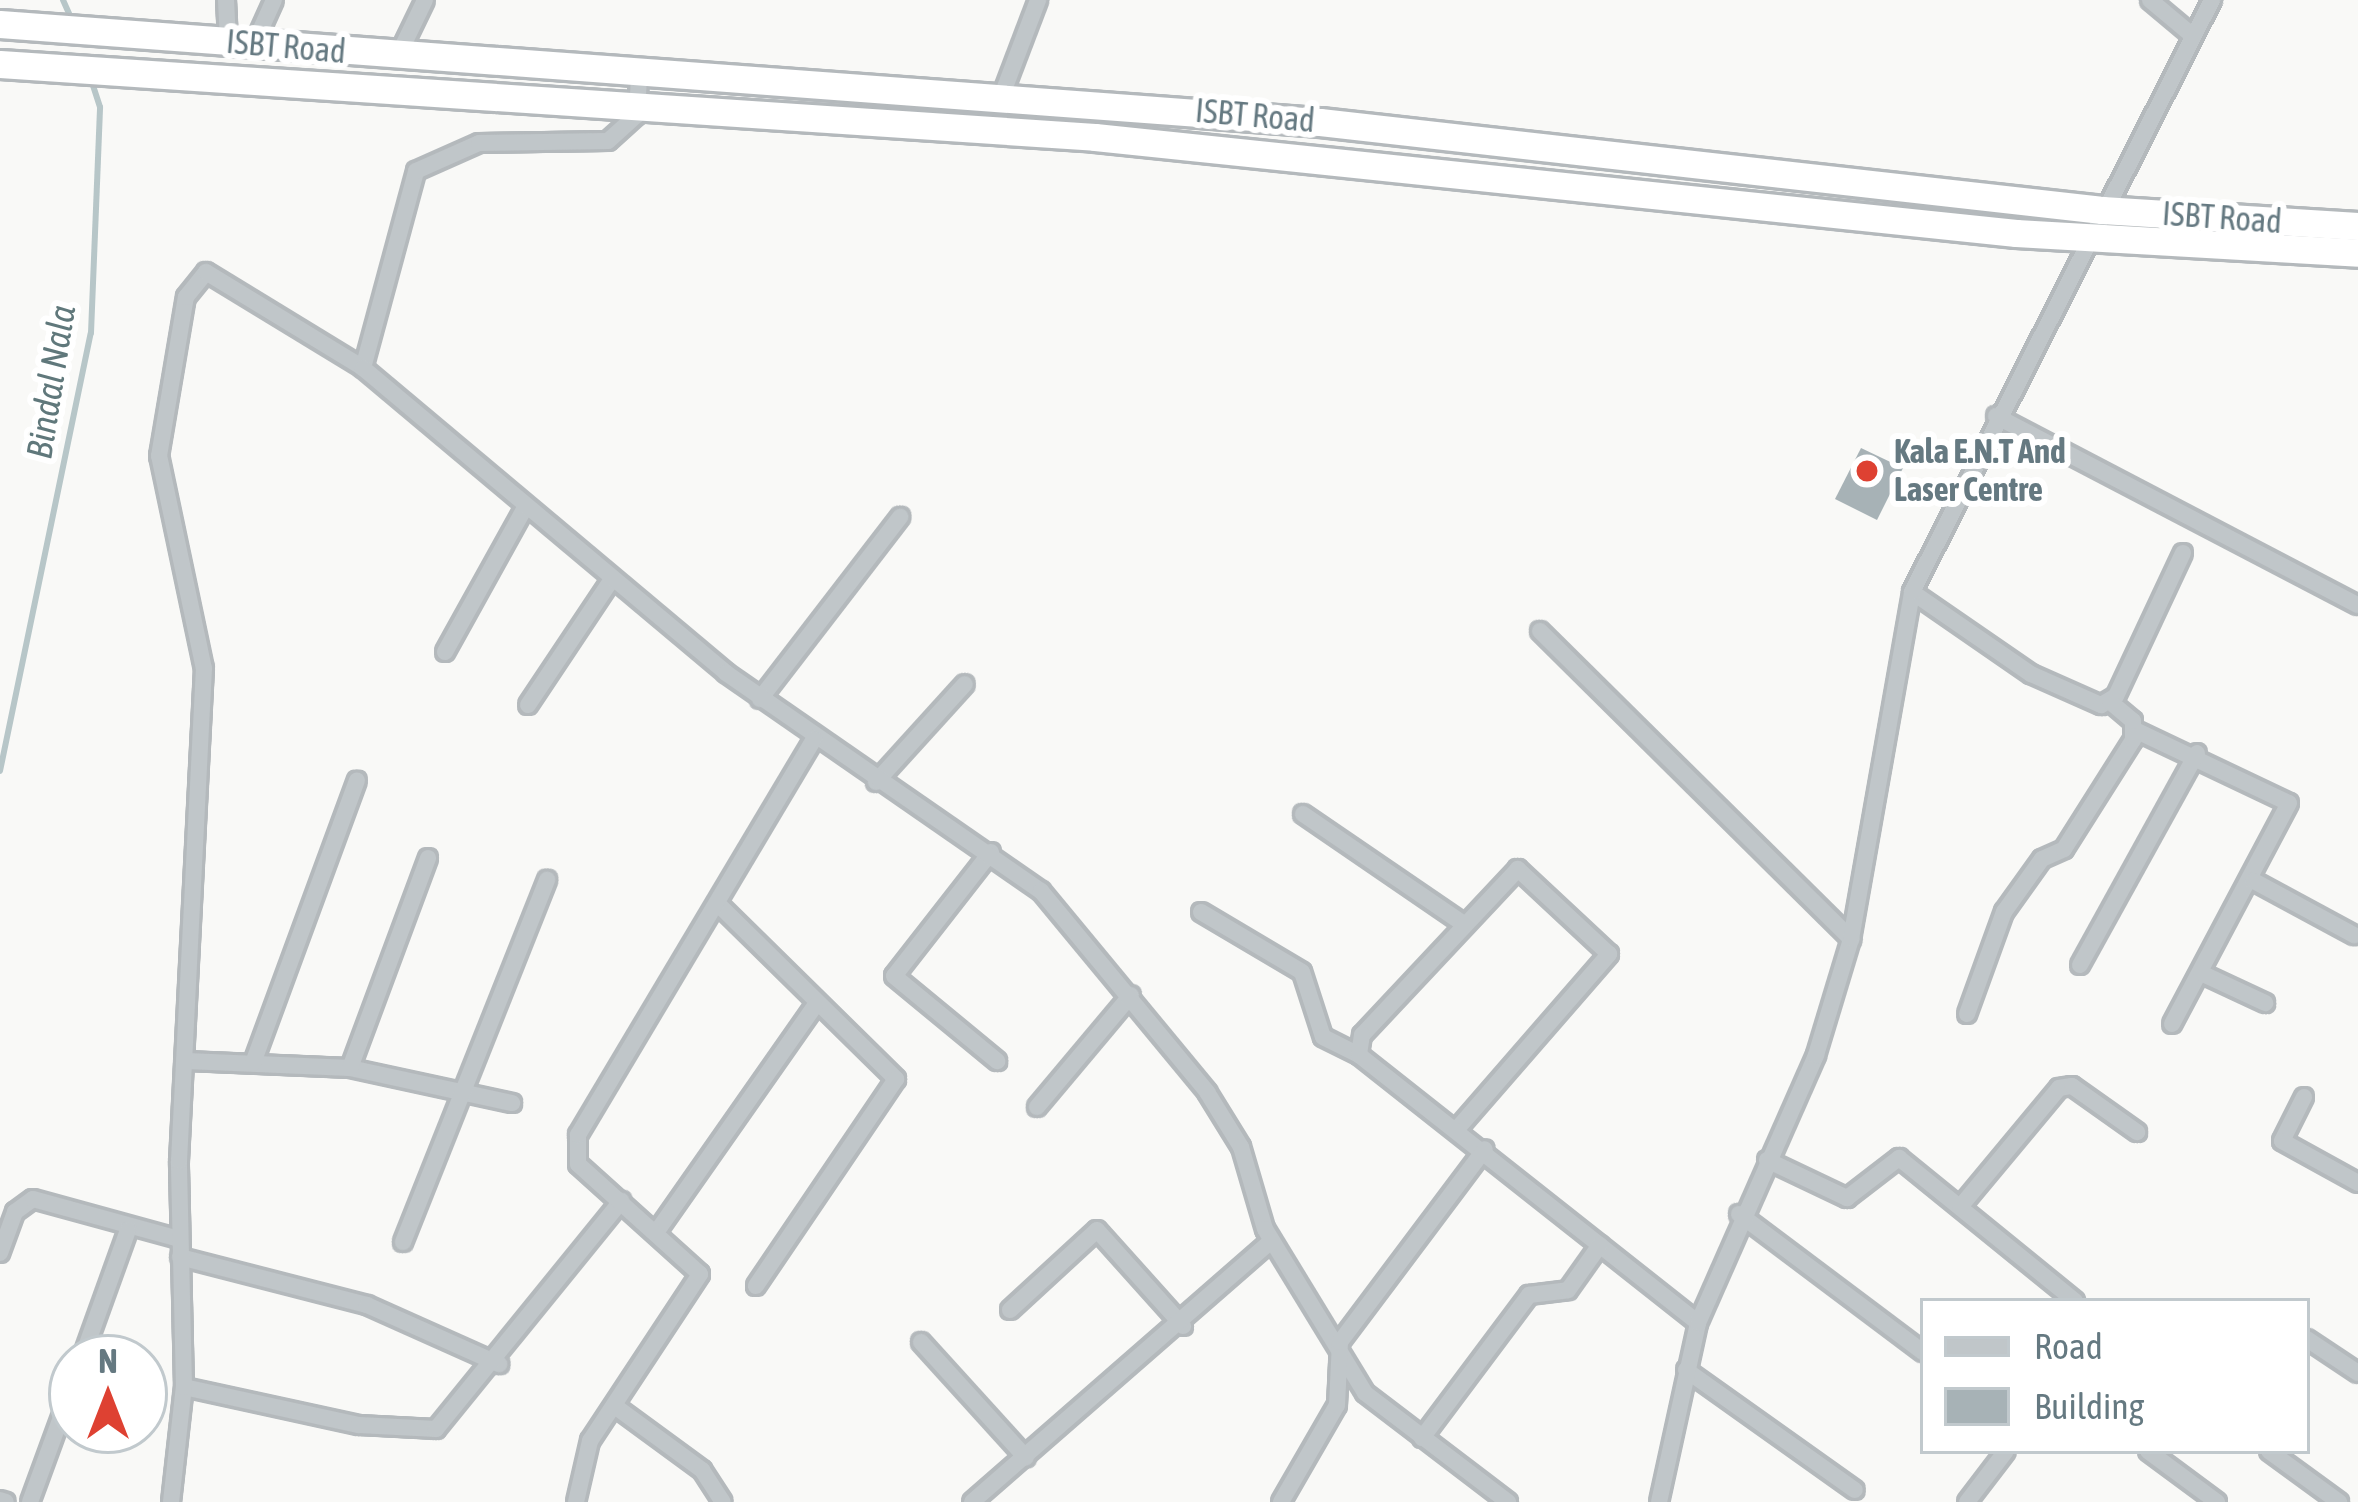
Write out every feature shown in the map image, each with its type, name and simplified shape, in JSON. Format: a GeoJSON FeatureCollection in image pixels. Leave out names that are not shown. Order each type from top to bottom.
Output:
{"type":"FeatureCollection","features":[{"type":"Feature","properties":{"kind":"highway","name":"ISBT Road"},"geometry":{"type":"LineString","coordinates":[[0,23],[639,79],[1002,95],[2102,210],[2358,226]]}},
{"type":"Feature","properties":{"kind":"highway"},"geometry":{"type":"LineString","coordinates":[[0,64],[638,115],[1095,137],[2088,237],[2358,253]]}},
{"type":"Feature","properties":{"kind":"street"},"geometry":{"type":"LineString","coordinates":[[226,0],[242,41]]}},
{"type":"Feature","properties":{"kind":"street"},"geometry":{"type":"LineString","coordinates":[[242,41],[274,0]]}},
{"type":"Feature","properties":{"kind":"street"},"geometry":{"type":"LineString","coordinates":[[397,58],[425,0]]}},
{"type":"Feature","properties":{"kind":"street"},"geometry":{"type":"LineString","coordinates":[[1002,95],[1038,0]]}},
{"type":"Feature","properties":{"kind":"street"},"geometry":{"type":"LineString","coordinates":[[2150,0],[2193,36]]}},
{"type":"Feature","properties":{"kind":"street"},"geometry":{"type":"LineString","coordinates":[[1659,1502],[1698,1322],[1739,1214],[1816,1055],[1851,939],[1912,592],[1996,416],[2212,0]]}},
{"type":"Feature","properties":{"kind":"street"},"geometry":{"type":"LineString","coordinates":[[363,368],[416,171],[479,143],[598,145],[638,115],[639,79]]}},
{"type":"Feature","properties":{"kind":"street"},"geometry":{"type":"LineString","coordinates":[[170,1502],[184,1387],[179,1248],[204,669],[159,456],[190,285],[206,272],[227,276],[363,368],[610,582],[814,739],[991,852],[1078,926],[1232,1132],[1271,1241],[1340,1342],[1365,1393],[1508,1502]]}},
{"type":"Feature","properties":{"kind":"street"},"geometry":{"type":"LineString","coordinates":[[1996,416],[2358,605]]}},
{"type":"Feature","properties":{"kind":"street"},"geometry":{"type":"LineString","coordinates":[[445,652],[523,511]]}},
{"type":"Feature","properties":{"kind":"street"},"geometry":{"type":"LineString","coordinates":[[760,699],[900,518]]}},
{"type":"Feature","properties":{"kind":"street"},"geometry":{"type":"LineString","coordinates":[[2110,702],[2183,553]]}},
{"type":"Feature","properties":{"kind":"street"},"geometry":{"type":"LineString","coordinates":[[528,705],[610,582]]}},
{"type":"Feature","properties":{"kind":"street"},"geometry":{"type":"LineString","coordinates":[[1912,592],[2065,695],[2110,702],[2135,730],[2197,753],[2289,803],[2254,881],[2171,1024]]}},
{"type":"Feature","properties":{"kind":"street"},"geometry":{"type":"LineString","coordinates":[[1540,631],[1851,939]]}},
{"type":"Feature","properties":{"kind":"street"},"geometry":{"type":"LineString","coordinates":[[876,782],[964,684]]}},
{"type":"Feature","properties":{"kind":"street"},"geometry":{"type":"LineString","coordinates":[[1967,1014],[2003,912],[2042,859],[2064,849],[2135,730]]}},
{"type":"Feature","properties":{"kind":"street"},"geometry":{"type":"LineString","coordinates":[[576,1502],[590,1441],[700,1282],[660,1227],[578,1164],[578,1135],[814,739]]}},
{"type":"Feature","properties":{"kind":"street"},"geometry":{"type":"LineString","coordinates":[[2080,965],[2197,753]]}},
{"type":"Feature","properties":{"kind":"street"},"geometry":{"type":"LineString","coordinates":[[253,1064],[357,781]]}},
{"type":"Feature","properties":{"kind":"street"},"geometry":{"type":"LineString","coordinates":[[1303,814],[1461,922]]}},
{"type":"Feature","properties":{"kind":"street"},"geometry":{"type":"LineString","coordinates":[[991,852],[894,976],[998,1061]]}},
{"type":"Feature","properties":{"kind":"street"},"geometry":{"type":"LineString","coordinates":[[350,1068],[428,858]]}},
{"type":"Feature","properties":{"kind":"street"},"geometry":{"type":"LineString","coordinates":[[1359,1055],[1362,1035],[1461,922],[1518,869],[1609,949],[1457,1129]]}},
{"type":"Feature","properties":{"kind":"street"},"geometry":{"type":"LineString","coordinates":[[403,1242],[459,1091],[548,880]]}},
{"type":"Feature","properties":{"kind":"street"},"geometry":{"type":"LineString","coordinates":[[2254,881],[2354,935]]}},
{"type":"Feature","properties":{"kind":"street"},"geometry":{"type":"LineString","coordinates":[[718,904],[815,1006],[888,1066],[896,1086],[756,1286]]}},
{"type":"Feature","properties":{"kind":"street"},"geometry":{"type":"LineString","coordinates":[[1201,913],[1304,975],[1323,1036],[1359,1055],[1485,1149],[1698,1322]]}},
{"type":"Feature","properties":{"kind":"street"},"geometry":{"type":"LineString","coordinates":[[2201,973],[2265,1004]]}},
{"type":"Feature","properties":{"kind":"street"},"geometry":{"type":"LineString","coordinates":[[1037,1107],[1131,994]]}},
{"type":"Feature","properties":{"kind":"street"},"geometry":{"type":"LineString","coordinates":[[660,1227],[815,1006]]}},
{"type":"Feature","properties":{"kind":"street"},"geometry":{"type":"LineString","coordinates":[[187,1061],[350,1068],[512,1103]]}},
{"type":"Feature","properties":{"kind":"street"},"geometry":{"type":"LineString","coordinates":[[1960,1207],[2059,1088],[2137,1132]]}},
{"type":"Feature","properties":{"kind":"street"},"geometry":{"type":"LineString","coordinates":[[2304,1096],[2282,1141],[2358,1183]]}},
{"type":"Feature","properties":{"kind":"street"},"geometry":{"type":"LineString","coordinates":[[1286,1500],[1337,1405],[1340,1342],[1485,1149]]}},
{"type":"Feature","properties":{"kind":"street"},"geometry":{"type":"LineString","coordinates":[[1767,1160],[1847,1198],[1899,1158],[2071,1298]]}},
{"type":"Feature","properties":{"kind":"street"},"geometry":{"type":"LineString","coordinates":[[0,1253],[15,1212],[33,1199],[367,1306],[499,1364]]}},
{"type":"Feature","properties":{"kind":"street"},"geometry":{"type":"LineString","coordinates":[[184,1387],[421,1432],[499,1364],[621,1201]]}},
{"type":"Feature","properties":{"kind":"street"},"geometry":{"type":"LineString","coordinates":[[1739,1214],[1920,1350]]}},
{"type":"Feature","properties":{"kind":"street"},"geometry":{"type":"LineString","coordinates":[[91,1334],[128,1231]]}},
{"type":"Feature","properties":{"kind":"street"},"geometry":{"type":"LineString","coordinates":[[1010,1310],[1097,1231],[1184,1326]]}},
{"type":"Feature","properties":{"kind":"street"},"geometry":{"type":"LineString","coordinates":[[973,1502],[1184,1326],[1271,1241]]}},
{"type":"Feature","properties":{"kind":"street"},"geometry":{"type":"LineString","coordinates":[[1422,1438],[1529,1295],[1568,1291],[1600,1246]]}},
{"type":"Feature","properties":{"kind":"street"},"geometry":{"type":"LineString","coordinates":[[2310,1341],[2358,1372]]}},
{"type":"Feature","properties":{"kind":"street"},"geometry":{"type":"LineString","coordinates":[[921,1342],[1025,1458]]}},
{"type":"Feature","properties":{"kind":"street"},"geometry":{"type":"LineString","coordinates":[[1686,1370],[1855,1490]]}},
{"type":"Feature","properties":{"kind":"street"},"geometry":{"type":"LineString","coordinates":[[616,1407],[702,1470],[723,1502]]}},
{"type":"Feature","properties":{"kind":"street"},"geometry":{"type":"LineString","coordinates":[[30,1502],[48,1453]]}},
{"type":"Feature","properties":{"kind":"street"},"geometry":{"type":"LineString","coordinates":[[1967,1502],[2004,1454]]}},
{"type":"Feature","properties":{"kind":"street"},"geometry":{"type":"LineString","coordinates":[[2152,1454],[2216,1502]]}},
{"type":"Feature","properties":{"kind":"street"},"geometry":{"type":"LineString","coordinates":[[2274,1454],[2339,1502]]}},
{"type":"Feature","properties":{"kind":"building"},"geometry":{"type":"Polygon","coordinates":[[[1861,448],[1903,468],[1877,520],[1835,499],[1861,448]]]}},
{"type":"Feature","properties":{"kind":"waterway","name":"Bindal Nala"},"geometry":{"type":"LineString","coordinates":[[63,0],[71,18]]}},
{"type":"Feature","properties":{"kind":"waterway","name":"Bindal Nala"},"geometry":{"type":"LineString","coordinates":[[0,771],[91,333],[100,107],[90,77]]}},
{"type":"Feature","properties":{"kind":"place","name":"Kala E.N.T And Laser Centre"},"geometry":{"type":"Point","coordinates":[1867,471]}}]}
